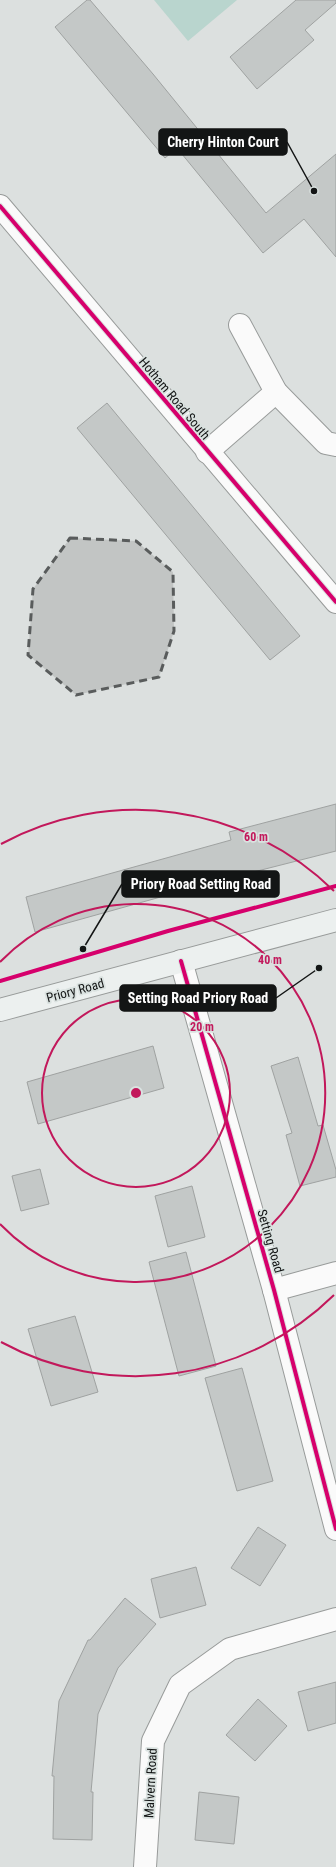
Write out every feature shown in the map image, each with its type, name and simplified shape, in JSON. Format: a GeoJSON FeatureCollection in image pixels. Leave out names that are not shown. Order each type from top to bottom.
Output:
{"type":"FeatureCollection","features":[{"type":"Feature","properties":{"kind":"street","name":"Hotham Road South"},"geometry":{"type":"LineString","coordinates":[[0,206],[336,602]]}},
{"type":"Feature","properties":{"kind":"street"},"geometry":{"type":"LineString","coordinates":[[240,325],[276,392],[326,443],[336,445]]}},
{"type":"Feature","properties":{"kind":"street"},"geometry":{"type":"LineString","coordinates":[[208,452],[276,392]]}},
{"type":"Feature","properties":{"kind":"street","name":"Priory Road"},"geometry":{"type":"LineString","coordinates":[[0,1010],[336,920]]}},
{"type":"Feature","properties":{"kind":"street","name":"Setting Road"},"geometry":{"type":"LineString","coordinates":[[181,961],[274,1290],[336,1529]]}},
{"type":"Feature","properties":{"kind":"street"},"geometry":{"type":"LineString","coordinates":[[274,1290],[336,1273]]}},
{"type":"Feature","properties":{"kind":"street","name":"Malvern Road"},"geometry":{"type":"LineString","coordinates":[[145,1867],[153,1741],[180,1685],[230,1649],[336,1619]]}},
{"type":"Feature","properties":{"kind":"highlighted area"},"geometry":{"type":"Polygon","coordinates":[[[70,538],[136,541],[173,572],[174,631],[159,677],[76,695],[28,655],[33,589],[70,538]]]}},
{"type":"Feature","properties":{"kind":"green space"},"geometry":{"type":"Polygon","coordinates":[[[154,0],[237,0],[188,41],[154,0]]]}},
{"type":"Feature","properties":{"kind":"building"},"geometry":{"type":"Polygon","coordinates":[[[87,0],[90,0],[153,74],[266,213],[336,154],[336,257],[304,219],[263,253],[177,148],[165,158],[55,27],[87,0]]]}},
{"type":"Feature","properties":{"kind":"building"},"geometry":{"type":"Polygon","coordinates":[[[296,0],[336,0],[336,3],[305,30],[314,40],[257,89],[230,57],[296,0]]]}},
{"type":"Feature","properties":{"kind":"building"},"geometry":{"type":"Polygon","coordinates":[[[107,403],[300,636],[270,660],[77,428],[107,403]]]}},
{"type":"Feature","properties":{"kind":"building"},"geometry":{"type":"Polygon","coordinates":[[[336,804],[336,851],[218,881],[35,932],[26,897],[231,840],[229,832],[336,804]]]}},
{"type":"Feature","properties":{"kind":"building"},"geometry":{"type":"Polygon","coordinates":[[[153,1046],[164,1088],[38,1124],[27,1082],[153,1046]]]}},
{"type":"Feature","properties":{"kind":"building"},"geometry":{"type":"Polygon","coordinates":[[[298,1057],[318,1126],[323,1125],[336,1170],[336,1177],[300,1186],[286,1135],[292,1133],[271,1066],[298,1057]]]}},
{"type":"Feature","properties":{"kind":"building"},"geometry":{"type":"Polygon","coordinates":[[[40,1169],[49,1204],[21,1211],[12,1176],[40,1169]]]}},
{"type":"Feature","properties":{"kind":"building"},"geometry":{"type":"Polygon","coordinates":[[[192,1186],[205,1237],[168,1247],[155,1196],[192,1186]]]}},
{"type":"Feature","properties":{"kind":"building"},"geometry":{"type":"Polygon","coordinates":[[[186,1252],[216,1366],[179,1376],[149,1262],[186,1252]]]}},
{"type":"Feature","properties":{"kind":"building"},"geometry":{"type":"Polygon","coordinates":[[[75,1316],[98,1392],[51,1406],[28,1329],[75,1316]]]}},
{"type":"Feature","properties":{"kind":"building"},"geometry":{"type":"Polygon","coordinates":[[[242,1368],[273,1481],[237,1491],[205,1378],[242,1368]]]}},
{"type":"Feature","properties":{"kind":"building"},"geometry":{"type":"Polygon","coordinates":[[[258,1527],[286,1545],[260,1586],[231,1568],[258,1527]]]}},
{"type":"Feature","properties":{"kind":"building"},"geometry":{"type":"Polygon","coordinates":[[[196,1567],[206,1605],[160,1618],[151,1579],[196,1567]]]}},
{"type":"Feature","properties":{"kind":"building"},"geometry":{"type":"Polygon","coordinates":[[[125,1598],[156,1624],[118,1668],[98,1714],[91,1792],[93,1792],[92,1840],[53,1839],[54,1776],[52,1776],[59,1701],[88,1640],[90,1640],[125,1598]]]}},
{"type":"Feature","properties":{"kind":"building"},"geometry":{"type":"Polygon","coordinates":[[[336,1682],[336,1723],[308,1731],[298,1692],[336,1682]]]}},
{"type":"Feature","properties":{"kind":"building"},"geometry":{"type":"Polygon","coordinates":[[[258,1699],[287,1726],[255,1761],[226,1735],[258,1699]]]}},
{"type":"Feature","properties":{"kind":"building"},"geometry":{"type":"Polygon","coordinates":[[[199,1792],[239,1797],[234,1844],[195,1840],[199,1792]]]}},
{"type":"Feature","properties":{"kind":"cycle path"},"geometry":{"type":"LineString","coordinates":[[0,206],[336,602]]}},
{"type":"Feature","properties":{"kind":"cycle path"},"geometry":{"type":"LineString","coordinates":[[0,981],[168,931],[336,886]]}},
{"type":"Feature","properties":{"kind":"cycle path"},"geometry":{"type":"LineString","coordinates":[[181,961],[274,1290],[336,1529]]}},
{"type":"Feature","properties":{"kind":"place","name":"Cherry Hinton Court"},"geometry":{"type":"Point","coordinates":[314,191]}},
{"type":"Feature","properties":{"kind":"place","name":"Priory Road Setting Road"},"geometry":{"type":"Point","coordinates":[83,949]}},
{"type":"Feature","properties":{"kind":"place","name":"Setting Road Priory Road"},"geometry":{"type":"Point","coordinates":[319,968]}}]}
